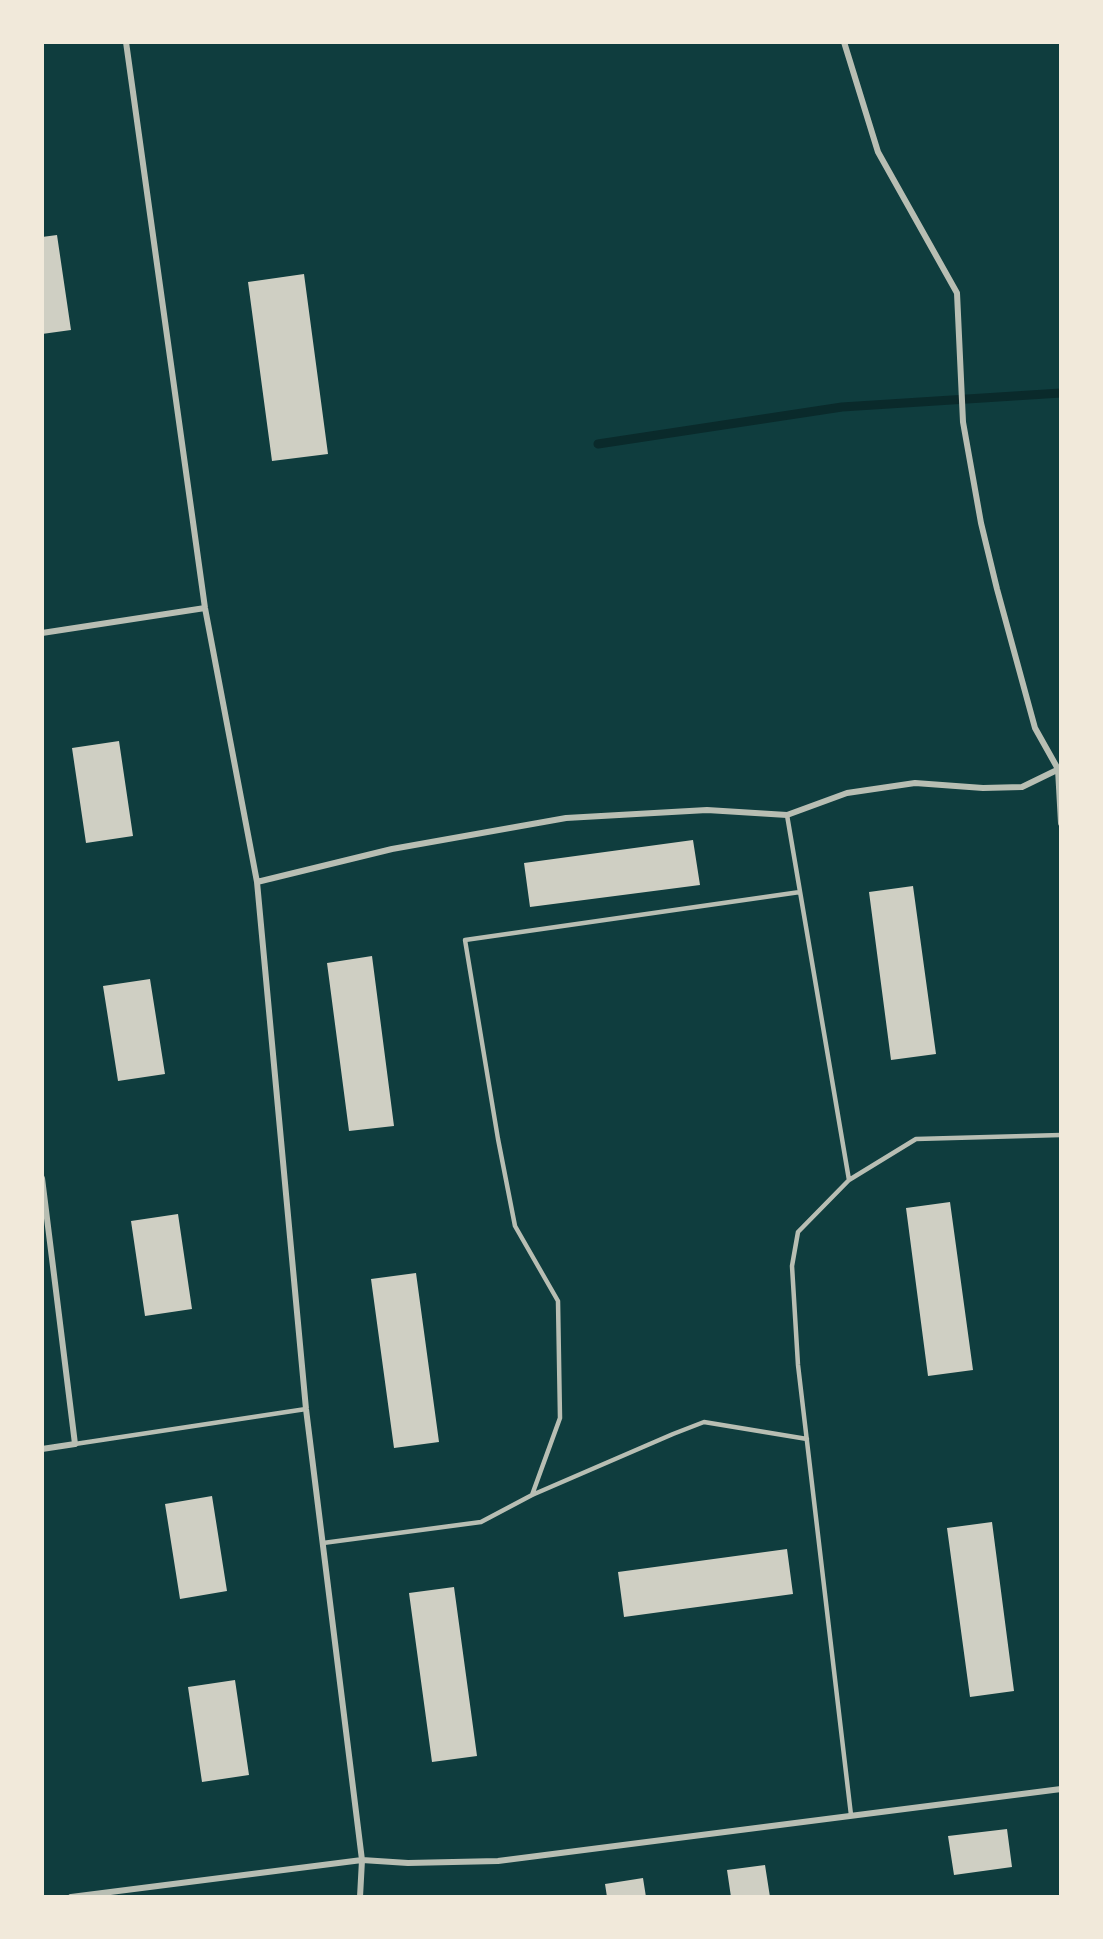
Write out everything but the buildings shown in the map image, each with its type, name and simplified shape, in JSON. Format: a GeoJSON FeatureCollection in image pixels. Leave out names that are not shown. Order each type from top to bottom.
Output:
{"type":"FeatureCollection","features":[{"type":"Feature","properties":{"kind":"street"},"geometry":{"type":"LineString","coordinates":[[126,42],[205,608],[257,882],[306,1409],[362,1860],[360,1897]]}},
{"type":"Feature","properties":{"kind":"street"},"geometry":{"type":"LineString","coordinates":[[844,42],[878,152],[957,293],[963,422],[981,523],[1035,728],[1060,769],[1061,823]]}},
{"type":"Feature","properties":{"kind":"street"},"geometry":{"type":"LineString","coordinates":[[42,633],[205,608]]}},
{"type":"Feature","properties":{"kind":"street"},"geometry":{"type":"LineString","coordinates":[[257,882],[392,849],[566,818],[706,810],[787,815],[847,793],[915,783],[983,788],[1022,787],[1060,769]]}},
{"type":"Feature","properties":{"kind":"street"},"geometry":{"type":"LineString","coordinates":[[42,1178],[75,1444],[42,1449]]}},
{"type":"Feature","properties":{"kind":"street"},"geometry":{"type":"LineString","coordinates":[[71,1897],[362,1860],[408,1863],[498,1861],[1061,1789]]}},
{"type":"Feature","properties":{"kind":"lane"},"geometry":{"type":"LineString","coordinates":[[787,815],[849,1180]]}},
{"type":"Feature","properties":{"kind":"lane"},"geometry":{"type":"LineString","coordinates":[[532,1495],[561,1418],[558,1300],[515,1226],[465,940],[800,892]]}},
{"type":"Feature","properties":{"kind":"lane"},"geometry":{"type":"LineString","coordinates":[[851,1815],[798,1365],[792,1266],[798,1232],[849,1180],[916,1139],[1061,1135]]}},
{"type":"Feature","properties":{"kind":"lane"},"geometry":{"type":"LineString","coordinates":[[75,1444],[306,1409]]}},
{"type":"Feature","properties":{"kind":"lane"},"geometry":{"type":"LineString","coordinates":[[323,1543],[481,1522],[532,1495],[704,1422],[807,1438]]}},
{"type":"Feature","properties":{"kind":"waterway"},"geometry":{"type":"LineString","coordinates":[[598,444],[842,407],[1061,393]]}}]}
